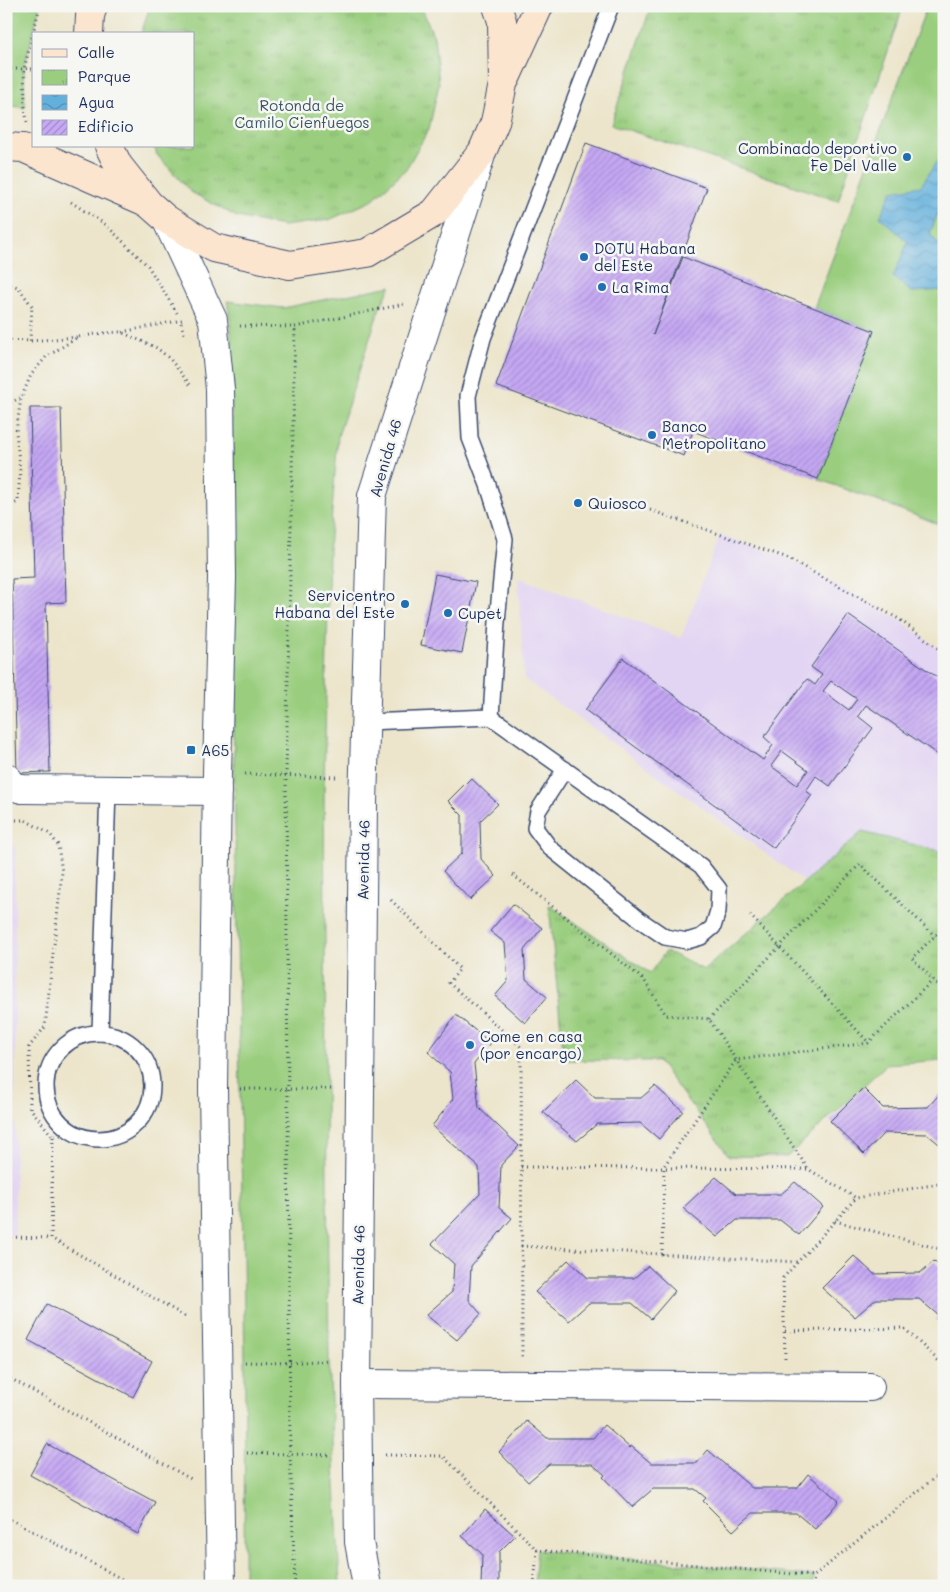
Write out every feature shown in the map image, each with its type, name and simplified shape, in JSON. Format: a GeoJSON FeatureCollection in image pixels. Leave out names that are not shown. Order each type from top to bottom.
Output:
{"type":"FeatureCollection","features":[{"type":"Feature","properties":{"kind":"main road"},"geometry":{"type":"LineString","coordinates":[[89,32],[93,6]]}},
{"type":"Feature","properties":{"kind":"main road"},"geometry":{"type":"LineString","coordinates":[[6,147],[23,148],[158,211],[214,248],[290,264],[367,253],[434,213],[482,152],[495,122],[503,84],[502,21],[497,6]]}},
{"type":"Feature","properties":{"kind":"main road"},"geometry":{"type":"LineString","coordinates":[[503,84],[539,6]]}},
{"type":"Feature","properties":{"kind":"main road"},"geometry":{"type":"LineString","coordinates":[[110,148],[118,164],[158,211]]}},
{"type":"Feature","properties":{"kind":"street","name":"Avenida 46"},"geometry":{"type":"LineString","coordinates":[[367,1586],[359,1542],[357,1371],[363,872],[372,496],[482,152]]}},
{"type":"Feature","properties":{"kind":"street"},"geometry":{"type":"LineString","coordinates":[[158,211],[213,320],[220,389],[222,578],[213,1089],[221,1586]]}},
{"type":"Feature","properties":{"kind":"street"},"geometry":{"type":"LineString","coordinates":[[6,776],[14,786],[22,789],[108,790],[217,782]]}},
{"type":"Feature","properties":{"kind":"street"},"geometry":{"type":"LineString","coordinates":[[357,1371],[522,1385],[870,1387]]}},
{"type":"Feature","properties":{"kind":"lane"},"geometry":{"type":"LineString","coordinates":[[491,717],[505,539],[488,485],[470,438],[468,396],[482,338],[611,6]]}},
{"type":"Feature","properties":{"kind":"lane"},"geometry":{"type":"LineString","coordinates":[[366,722],[491,717],[565,769],[701,866],[719,889],[718,912],[713,927],[701,936],[688,941],[666,936],[640,920],[550,848],[535,828],[538,812],[565,769]]}},
{"type":"Feature","properties":{"kind":"lane"},"geometry":{"type":"LineString","coordinates":[[100,1033],[108,790]]}},
{"type":"Feature","properties":{"kind":"lane"},"geometry":{"type":"LineString","coordinates":[[100,1033],[118,1036],[133,1045],[148,1066],[151,1075],[152,1093],[147,1110],[137,1124],[123,1134],[106,1139],[88,1139],[72,1132],[58,1121],[49,1106],[45,1089],[48,1071],[55,1056],[67,1043],[82,1036],[100,1033]]}},
{"type":"Feature","properties":{"kind":"path"},"geometry":{"type":"LineString","coordinates":[[33,32],[40,6]]}},
{"type":"Feature","properties":{"kind":"path"},"geometry":{"type":"LineString","coordinates":[[32,38],[24,69],[25,108],[32,152]]}},
{"type":"Feature","properties":{"kind":"path"},"geometry":{"type":"LineString","coordinates":[[6,69],[32,69]]}},
{"type":"Feature","properties":{"kind":"path"},"geometry":{"type":"LineString","coordinates":[[67,200],[106,225],[148,266],[181,320],[187,346]]}},
{"type":"Feature","properties":{"kind":"path"},"geometry":{"type":"LineString","coordinates":[[6,283],[18,287],[32,306],[30,341]]}},
{"type":"Feature","properties":{"kind":"path"},"geometry":{"type":"LineString","coordinates":[[6,340],[30,341],[78,337],[102,332],[121,332],[181,320],[213,320],[231,325],[295,327],[434,298]]}},
{"type":"Feature","properties":{"kind":"path"},"geometry":{"type":"LineString","coordinates":[[295,327],[286,775],[290,1454],[295,1586]]}},
{"type":"Feature","properties":{"kind":"path"},"geometry":{"type":"LineString","coordinates":[[121,332],[137,338],[164,354],[191,385],[198,390],[220,389]]}},
{"type":"Feature","properties":{"kind":"path"},"geometry":{"type":"LineString","coordinates":[[6,507],[18,502],[20,471],[16,432],[21,398],[31,375],[46,357],[78,337]]}},
{"type":"Feature","properties":{"kind":"path"},"geometry":{"type":"LineString","coordinates":[[6,405],[21,398]]}},
{"type":"Feature","properties":{"kind":"path"},"geometry":{"type":"LineString","coordinates":[[650,510],[785,558],[899,619],[944,652]]}},
{"type":"Feature","properties":{"kind":"path"},"geometry":{"type":"LineString","coordinates":[[217,782],[286,775],[365,777]]}},
{"type":"Feature","properties":{"kind":"path"},"geometry":{"type":"LineString","coordinates":[[6,820],[25,820],[50,834],[58,846],[62,872],[45,1027],[29,1047],[30,1108],[54,1137],[51,1238]]}},
{"type":"Feature","properties":{"kind":"path"},"geometry":{"type":"LineString","coordinates":[[512,875],[644,980],[666,1015],[710,1018],[860,864],[935,936]]}},
{"type":"Feature","properties":{"kind":"path"},"geometry":{"type":"LineString","coordinates":[[363,872],[460,969],[449,983],[521,1047],[522,1385]]}},
{"type":"Feature","properties":{"kind":"path"},"geometry":{"type":"LineString","coordinates":[[750,915],[868,1043]]}},
{"type":"Feature","properties":{"kind":"path"},"geometry":{"type":"LineString","coordinates":[[944,927],[912,958],[944,991]]}},
{"type":"Feature","properties":{"kind":"path"},"geometry":{"type":"LineString","coordinates":[[662,1254],[664,1166],[736,1060],[868,1043],[933,980]]}},
{"type":"Feature","properties":{"kind":"path"},"geometry":{"type":"LineString","coordinates":[[710,1018],[808,1169],[856,1198]]}},
{"type":"Feature","properties":{"kind":"path"},"geometry":{"type":"LineString","coordinates":[[213,1089],[360,1089]]}},
{"type":"Feature","properties":{"kind":"path"},"geometry":{"type":"LineString","coordinates":[[54,1137],[72,1132]]}},
{"type":"Feature","properties":{"kind":"path"},"geometry":{"type":"LineString","coordinates":[[521,1166],[808,1169]]}},
{"type":"Feature","properties":{"kind":"path"},"geometry":{"type":"LineString","coordinates":[[785,1386],[783,1278],[856,1198],[944,1183]]}},
{"type":"Feature","properties":{"kind":"path"},"geometry":{"type":"LineString","coordinates":[[835,1221],[944,1250]]}},
{"type":"Feature","properties":{"kind":"path"},"geometry":{"type":"LineString","coordinates":[[6,1237],[51,1238],[217,1335]]}},
{"type":"Feature","properties":{"kind":"path"},"geometry":{"type":"LineString","coordinates":[[521,1246],[797,1262]]}},
{"type":"Feature","properties":{"kind":"path"},"geometry":{"type":"LineString","coordinates":[[785,1331],[904,1328],[944,1366]]}},
{"type":"Feature","properties":{"kind":"path"},"geometry":{"type":"LineString","coordinates":[[217,1362],[289,1363],[357,1371]]}},
{"type":"Feature","properties":{"kind":"path"},"geometry":{"type":"LineString","coordinates":[[6,1376],[220,1495]]}},
{"type":"Feature","properties":{"kind":"path"},"geometry":{"type":"LineString","coordinates":[[219,1453],[443,1456],[537,1550],[814,1576],[944,1470]]}},
{"type":"Feature","properties":{"kind":"path"},"geometry":{"type":"LineString","coordinates":[[6,1517],[135,1586]]}},
{"type":"Feature","properties":{"kind":"path"},"geometry":{"type":"LineString","coordinates":[[534,1586],[537,1550]]}},
{"type":"Feature","properties":{"kind":"path"},"geometry":{"type":"LineString","coordinates":[[813,1586],[814,1576]]}},
{"type":"Feature","properties":{"kind":"shaded area"},"geometry":{"type":"Polygon","coordinates":[[[720,535],[785,557],[899,619],[944,653],[944,852],[862,832],[805,882],[524,679],[518,577],[681,638],[720,535]]]}},
{"type":"Feature","properties":{"kind":"shaded area"},"geometry":{"type":"Polygon","coordinates":[[[6,846],[15,846],[15,1235],[6,1235],[6,846]]]}},
{"type":"Feature","properties":{"kind":"green space"},"geometry":{"type":"Polygon","coordinates":[[[6,6],[40,6],[24,69],[25,108],[6,105],[6,6]]]}},
{"type":"Feature","properties":{"kind":"green space","name":"Rotonda de Camilo Cienfuegos"},"geometry":{"type":"Polygon","coordinates":[[[150,6],[421,6],[434,37],[439,84],[429,129],[406,169],[371,201],[329,220],[283,226],[237,217],[191,192],[157,155],[155,148],[195,148],[195,32],[142,32],[150,6]]]}},
{"type":"Feature","properties":{"kind":"green space"},"geometry":{"type":"Polygon","coordinates":[[[651,6],[903,6],[838,201],[611,124],[651,6]]]}},
{"type":"Feature","properties":{"kind":"green space","name":"Combinado deportivo Fe Del Valle"},"geometry":{"type":"Polygon","coordinates":[[[927,6],[944,6],[944,526],[818,479],[874,331],[814,308],[927,6]]]}},
{"type":"Feature","properties":{"kind":"green space"},"geometry":{"type":"Polygon","coordinates":[[[391,286],[379,310],[338,436],[329,549],[324,788],[326,1089],[329,1360],[340,1586],[244,1586],[245,1362],[234,774],[231,325],[227,301],[283,308],[391,286]]]}},
{"type":"Feature","properties":{"kind":"green space"},"geometry":{"type":"Polygon","coordinates":[[[862,832],[944,852],[944,1060],[887,1064],[787,1157],[729,1156],[658,1061],[564,1060],[549,905],[650,973],[666,951],[704,970],[862,832]]]}},
{"type":"Feature","properties":{"kind":"green space"},"geometry":{"type":"Polygon","coordinates":[[[537,1550],[814,1576],[813,1586],[534,1586],[537,1550]]]}},
{"type":"Feature","properties":{"kind":"water"},"geometry":{"type":"Polygon","coordinates":[[[944,159],[944,207],[940,207],[930,234],[944,251],[944,290],[912,292],[893,277],[908,242],[880,217],[892,191],[921,186],[937,161],[944,159]]]}},
{"type":"Feature","properties":{"kind":"building"},"geometry":{"type":"Polygon","coordinates":[[[586,143],[707,188],[653,335],[683,257],[874,331],[818,479],[693,431],[684,456],[496,386],[586,143]]]}},
{"type":"Feature","properties":{"kind":"building"},"geometry":{"type":"Polygon","coordinates":[[[30,408],[61,408],[66,602],[46,603],[50,772],[17,773],[12,579],[34,578],[30,408]]]}},
{"type":"Feature","properties":{"kind":"building","name":"Cupet"},"geometry":{"type":"Polygon","coordinates":[[[435,574],[476,582],[462,653],[421,645],[435,574]]]}},
{"type":"Feature","properties":{"kind":"building"},"geometry":{"type":"Polygon","coordinates":[[[848,615],[944,682],[944,759],[866,705],[858,716],[873,728],[830,786],[816,776],[806,791],[812,795],[774,848],[585,710],[623,658],[763,760],[773,745],[764,737],[807,679],[815,685],[822,675],[811,667],[848,615]],[[831,681],[823,691],[849,710],[857,699],[831,681]],[[782,751],[771,766],[797,785],[808,770],[782,751]]]}},
{"type":"Feature","properties":{"kind":"building"},"geometry":{"type":"Polygon","coordinates":[[[471,778],[498,804],[480,821],[481,859],[496,876],[470,900],[443,871],[462,853],[462,815],[448,801],[471,778]]]}},
{"type":"Feature","properties":{"kind":"building"},"geometry":{"type":"Polygon","coordinates":[[[513,904],[542,928],[524,950],[526,979],[547,997],[525,1023],[495,996],[508,981],[505,943],[490,931],[513,904]]]}},
{"type":"Feature","properties":{"kind":"building"},"geometry":{"type":"Polygon","coordinates":[[[456,1015],[491,1043],[474,1064],[479,1108],[519,1146],[501,1165],[499,1208],[512,1218],[471,1266],[469,1300],[481,1314],[457,1340],[426,1315],[452,1292],[454,1264],[432,1244],[480,1194],[479,1167],[432,1126],[453,1099],[450,1072],[428,1052],[456,1015]]]}},
{"type":"Feature","properties":{"kind":"building"},"geometry":{"type":"Polygon","coordinates":[[[576,1080],[595,1098],[641,1098],[655,1086],[683,1111],[659,1139],[640,1123],[597,1124],[577,1141],[543,1112],[576,1080]]]}},
{"type":"Feature","properties":{"kind":"building"},"geometry":{"type":"Polygon","coordinates":[[[863,1088],[883,1108],[928,1107],[944,1089],[944,1148],[927,1134],[884,1133],[864,1154],[830,1121],[863,1088]]]}},
{"type":"Feature","properties":{"kind":"building"},"geometry":{"type":"Polygon","coordinates":[[[716,1177],[736,1194],[781,1194],[795,1182],[823,1207],[799,1235],[780,1220],[737,1220],[717,1237],[683,1208],[716,1177]]]}},
{"type":"Feature","properties":{"kind":"building"},"geometry":{"type":"Polygon","coordinates":[[[854,1256],[874,1274],[920,1273],[934,1261],[944,1270],[944,1308],[938,1315],[919,1299],[876,1299],[855,1317],[822,1288],[854,1256]]]}},
{"type":"Feature","properties":{"kind":"building"},"geometry":{"type":"Polygon","coordinates":[[[568,1260],[588,1278],[634,1278],[648,1266],[675,1291],[651,1319],[632,1303],[589,1303],[569,1321],[535,1292],[568,1260]]]}},
{"type":"Feature","properties":{"kind":"building"},"geometry":{"type":"Polygon","coordinates":[[[47,1304],[152,1361],[133,1397],[28,1340],[47,1304]]]}},
{"type":"Feature","properties":{"kind":"building"},"geometry":{"type":"Polygon","coordinates":[[[944,1310],[944,1327],[936,1319],[944,1310]]]}},
{"type":"Feature","properties":{"kind":"building"},"geometry":{"type":"Polygon","coordinates":[[[527,1421],[547,1438],[593,1438],[604,1425],[630,1448],[631,1446],[651,1463],[697,1463],[708,1450],[752,1488],[797,1488],[808,1474],[839,1501],[815,1529],[796,1513],[753,1513],[733,1531],[703,1501],[706,1498],[695,1489],[653,1489],[632,1507],[603,1477],[605,1475],[592,1464],[549,1464],[528,1482],[499,1452],[527,1421]]]}},
{"type":"Feature","properties":{"kind":"building"},"geometry":{"type":"Polygon","coordinates":[[[47,1444],[155,1502],[138,1534],[30,1475],[47,1444]]]}},
{"type":"Feature","properties":{"kind":"building"},"geometry":{"type":"Polygon","coordinates":[[[485,1509],[515,1536],[499,1552],[499,1586],[481,1586],[482,1554],[462,1536],[485,1509]]]}},
{"type":"Feature","properties":{"kind":"building"},"geometry":{"type":"Polygon","coordinates":[[[49,1580],[59,1586],[46,1586],[49,1580]]]}},
{"type":"Feature","properties":{"kind":"place","name":"Combinado deportivo Fe Del Valle"},"geometry":{"type":"Point","coordinates":[907,157]}},
{"type":"Feature","properties":{"kind":"place","name":"DOTU Habana del Este"},"geometry":{"type":"Point","coordinates":[584,257]}},
{"type":"Feature","properties":{"kind":"place","name":"La Rima"},"geometry":{"type":"Point","coordinates":[602,287]}},
{"type":"Feature","properties":{"kind":"place","name":"Banco Metropolitano"},"geometry":{"type":"Point","coordinates":[652,435]}},
{"type":"Feature","properties":{"kind":"place","name":"Quiosco"},"geometry":{"type":"Point","coordinates":[578,503]}},
{"type":"Feature","properties":{"kind":"place","name":"Servicentro Habana del Este"},"geometry":{"type":"Point","coordinates":[405,604]}},
{"type":"Feature","properties":{"kind":"place","name":"Cupet"},"geometry":{"type":"Point","coordinates":[448,613]}},
{"type":"Feature","properties":{"kind":"place","name":"A65"},"geometry":{"type":"Point","coordinates":[191,750]}},
{"type":"Feature","properties":{"kind":"place","name":"Come en casa (por encargo)"},"geometry":{"type":"Point","coordinates":[470,1045]}}]}
